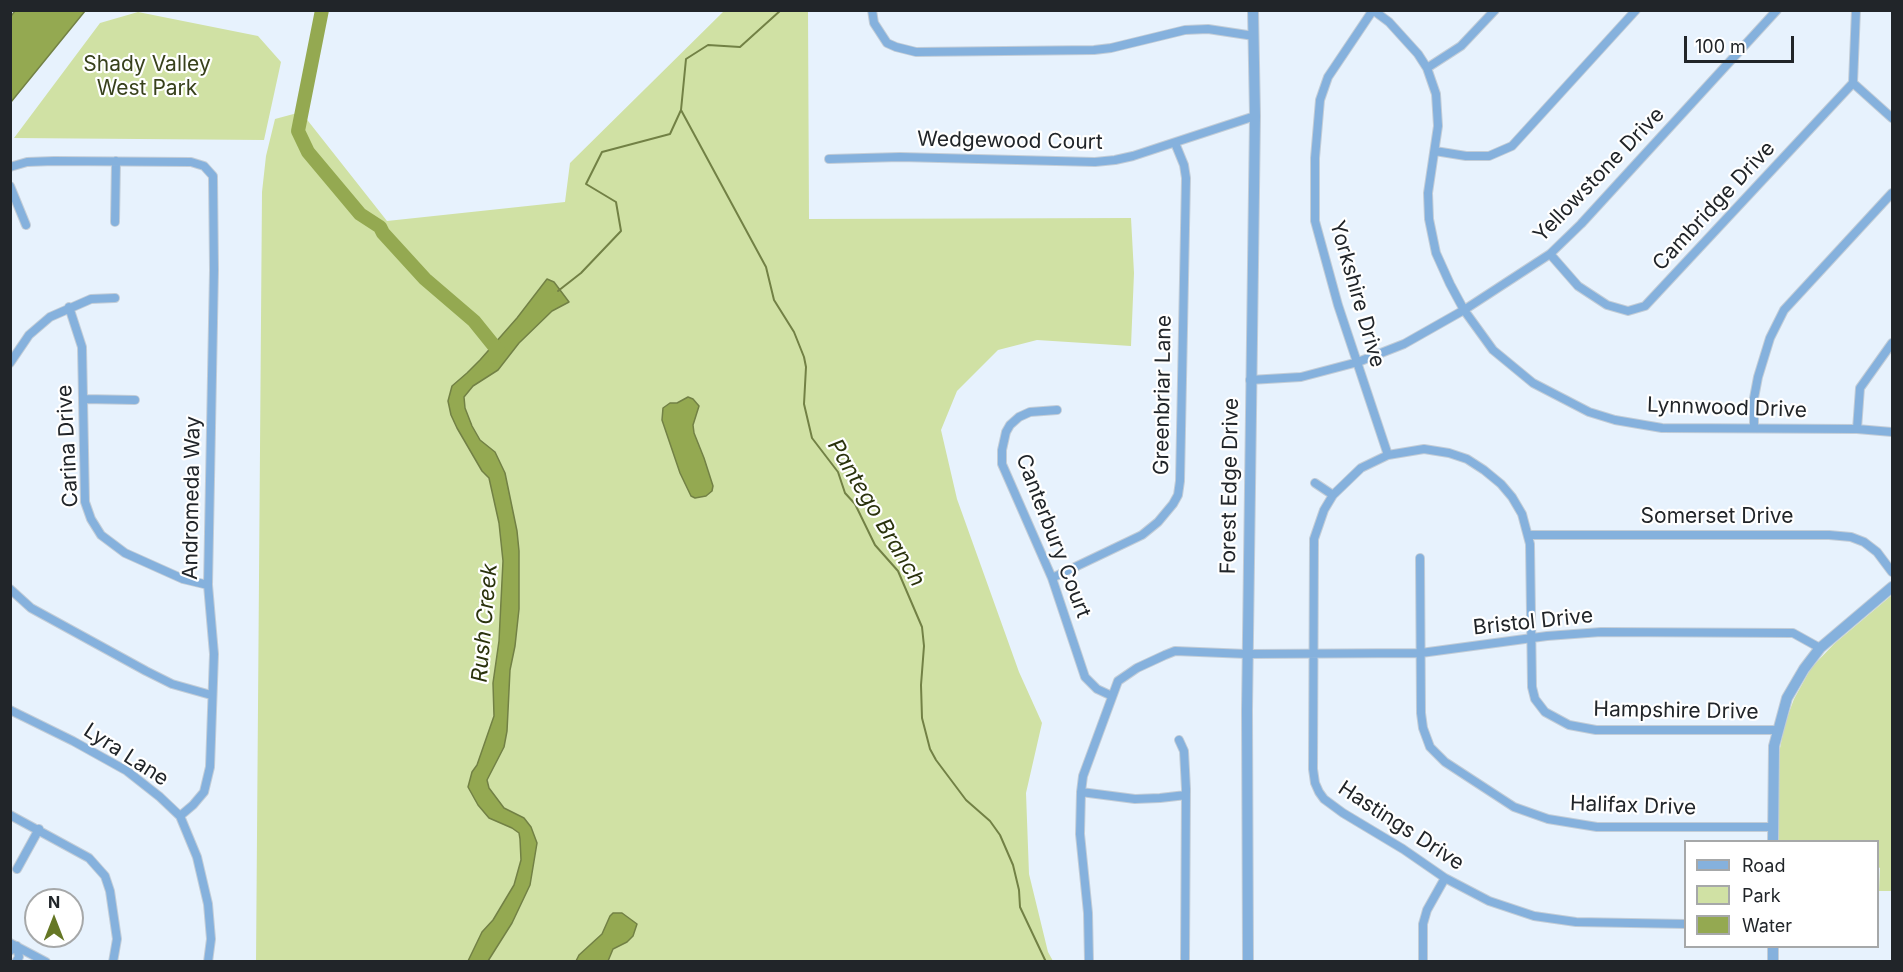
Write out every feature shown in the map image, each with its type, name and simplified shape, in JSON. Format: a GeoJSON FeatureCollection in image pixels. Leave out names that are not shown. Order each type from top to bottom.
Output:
{"type":"FeatureCollection","features":[{"type":"Feature","properties":{"kind":"street"},"geometry":{"type":"LineString","coordinates":[[872,10],[874,23],[883,39],[896,47],[916,52],[1046,52],[1111,48],[1185,30],[1208,29],[1254,36]]}},
{"type":"Feature","properties":{"kind":"street","name":"Forest Edge Drive"},"geometry":{"type":"LineString","coordinates":[[1248,962],[1247,654],[1255,116],[1253,10]]}},
{"type":"Feature","properties":{"kind":"street","name":"Lynnwood Drive"},"geometry":{"type":"LineString","coordinates":[[1373,10],[1401,34],[1427,68],[1436,94],[1439,117],[1428,193],[1429,219],[1436,253],[1464,310],[1493,350],[1533,383],[1589,412],[1614,420],[1662,428],[1754,427],[1893,432]]}},
{"type":"Feature","properties":{"kind":"street","name":"Yorkshire Drive"},"geometry":{"type":"LineString","coordinates":[[1373,10],[1328,77],[1320,100],[1315,158],[1315,221],[1338,305],[1388,455]]}},
{"type":"Feature","properties":{"kind":"street"},"geometry":{"type":"LineString","coordinates":[[1427,68],[1461,46],[1495,10]]}},
{"type":"Feature","properties":{"kind":"street"},"geometry":{"type":"LineString","coordinates":[[1435,151],[1466,156],[1489,156],[1512,146],[1636,10]]}},
{"type":"Feature","properties":{"kind":"street","name":"Yellowstone Drive"},"geometry":{"type":"LineString","coordinates":[[1250,380],[1301,377],[1358,362],[1404,344],[1464,310],[1550,254],[1581,224],[1777,10]]}},
{"type":"Feature","properties":{"kind":"street"},"geometry":{"type":"LineString","coordinates":[[1856,10],[1853,83],[1893,118]]}},
{"type":"Feature","properties":{"kind":"street","name":"Cambridge Drive"},"geometry":{"type":"LineString","coordinates":[[1550,254],[1578,286],[1607,305],[1628,311],[1645,306],[1853,83]]}},
{"type":"Feature","properties":{"kind":"street","name":"Wedgewood Court"},"geometry":{"type":"LineString","coordinates":[[829,159],[900,157],[1095,162],[1133,156],[1255,116]]}},
{"type":"Feature","properties":{"kind":"street","name":"Greenbriar Lane"},"geometry":{"type":"LineString","coordinates":[[1052,578],[1142,534],[1158,522],[1178,495],[1186,178],[1184,165],[1175,143]]}},
{"type":"Feature","properties":{"kind":"street"},"geometry":{"type":"LineString","coordinates":[[10,167],[27,162],[116,161],[115,222]]}},
{"type":"Feature","properties":{"kind":"street","name":"Andromeda Way"},"geometry":{"type":"LineString","coordinates":[[116,161],[198,163],[209,170],[214,183],[208,585],[214,654],[211,695],[211,757],[204,792],[180,816]]}},
{"type":"Feature","properties":{"kind":"street"},"geometry":{"type":"LineString","coordinates":[[10,186],[26,225]]}},
{"type":"Feature","properties":{"kind":"street"},"geometry":{"type":"LineString","coordinates":[[1754,427],[1754,398],[1758,377],[1770,338],[1784,310],[1893,193]]}},
{"type":"Feature","properties":{"kind":"street"},"geometry":{"type":"LineString","coordinates":[[10,363],[29,335],[50,317],[91,299],[115,298]]}},
{"type":"Feature","properties":{"kind":"street","name":"Carina Drive"},"geometry":{"type":"LineString","coordinates":[[69,307],[82,347],[84,502],[91,519],[101,535],[125,553],[183,579],[208,585]]}},
{"type":"Feature","properties":{"kind":"street"},"geometry":{"type":"LineString","coordinates":[[1857,429],[1860,388],[1893,343]]}},
{"type":"Feature","properties":{"kind":"street"},"geometry":{"type":"LineString","coordinates":[[84,399],[135,400]]}},
{"type":"Feature","properties":{"kind":"street","name":"Canterbury Court"},"geometry":{"type":"LineString","coordinates":[[1057,410],[1030,412],[1019,417],[1010,425],[1006,432],[1002,464],[1052,578],[1085,677],[1097,689],[1112,696]]}},
{"type":"Feature","properties":{"kind":"street","name":"Hampshire Drive"},"geometry":{"type":"LineString","coordinates":[[1388,455],[1424,449],[1467,459],[1492,476],[1512,497],[1522,514],[1530,544],[1532,687],[1535,699],[1545,712],[1569,724],[1596,730],[1777,730]]}},
{"type":"Feature","properties":{"kind":"street","name":"Hastings Drive"},"geometry":{"type":"LineString","coordinates":[[1388,455],[1361,468],[1333,495],[1324,510],[1314,539],[1313,769],[1319,792],[1343,813],[1403,849],[1445,878],[1489,901],[1534,916],[1576,922],[1684,924]]}},
{"type":"Feature","properties":{"kind":"street"},"geometry":{"type":"LineString","coordinates":[[1315,483],[1333,495]]}},
{"type":"Feature","properties":{"kind":"street","name":"Somerset Drive"},"geometry":{"type":"LineString","coordinates":[[1528,535],[1829,535],[1851,537],[1864,542],[1877,552],[1893,572]]}},
{"type":"Feature","properties":{"kind":"street","name":"Halifax Drive"},"geometry":{"type":"LineString","coordinates":[[1420,558],[1422,720],[1430,747],[1445,762],[1514,807],[1548,819],[1597,827],[1773,826]]}},
{"type":"Feature","properties":{"kind":"street"},"geometry":{"type":"LineString","coordinates":[[1773,840],[1773,763],[1777,730],[1786,698],[1803,669],[1820,648],[1893,587]]}},
{"type":"Feature","properties":{"kind":"street"},"geometry":{"type":"LineString","coordinates":[[10,589],[31,608],[146,671],[172,684],[211,695]]}},
{"type":"Feature","properties":{"kind":"street","name":"Bristol Drive"},"geometry":{"type":"LineString","coordinates":[[1089,962],[1088,913],[1080,834],[1083,776],[1116,685],[1124,676],[1165,654],[1175,651],[1247,654],[1421,653],[1601,632],[1793,633],[1820,648]]}},
{"type":"Feature","properties":{"kind":"street","name":"Lyra Lane"},"geometry":{"type":"LineString","coordinates":[[10,710],[127,771],[180,816],[198,857],[208,904],[211,939],[208,962]]}},
{"type":"Feature","properties":{"kind":"street"},"geometry":{"type":"LineString","coordinates":[[1179,740],[1184,751],[1186,795],[1185,959]]}},
{"type":"Feature","properties":{"kind":"street"},"geometry":{"type":"LineString","coordinates":[[1081,792],[1135,799],[1186,795]]}},
{"type":"Feature","properties":{"kind":"street"},"geometry":{"type":"LineString","coordinates":[[10,815],[89,858],[105,876],[110,891],[117,939],[113,962]]}},
{"type":"Feature","properties":{"kind":"street"},"geometry":{"type":"LineString","coordinates":[[17,869],[39,829]]}},
{"type":"Feature","properties":{"kind":"street"},"geometry":{"type":"LineString","coordinates":[[1423,962],[1423,924],[1445,878]]}},
{"type":"Feature","properties":{"kind":"street"},"geometry":{"type":"LineString","coordinates":[[13,947],[19,957],[16,962]]}},
{"type":"Feature","properties":{"kind":"street"},"geometry":{"type":"LineString","coordinates":[[13,947],[46,962]]}},
{"type":"Feature","properties":{"kind":"green space"},"geometry":{"type":"Polygon","coordinates":[[[724,11],[808,11],[809,219],[1131,218],[1134,273],[1131,346],[1037,340],[998,350],[957,391],[941,430],[957,499],[1019,672],[1042,723],[1026,793],[1029,874],[1048,952],[1053,961],[256,962],[262,192],[266,156],[275,119],[301,112],[387,221],[565,202],[570,163],[724,11]]]}},
{"type":"Feature","properties":{"kind":"green space","name":"Shady Valley West Park"},"geometry":{"type":"Polygon","coordinates":[[[138,12],[258,36],[281,62],[264,140],[14,138],[100,23],[138,12]]]}},
{"type":"Feature","properties":{"kind":"green space"},"geometry":{"type":"Polygon","coordinates":[[[1892,595],[1892,891],[1879,891],[1879,840],[1779,840],[1779,753],[1785,723],[1794,699],[1811,668],[1834,644],[1892,595]]]}},
{"type":"Feature","properties":{"kind":"water"},"geometry":{"type":"Polygon","coordinates":[[[15,11],[85,11],[11,102],[11,16],[15,11]]]}},
{"type":"Feature","properties":{"kind":"water"},"geometry":{"type":"Polygon","coordinates":[[[547,279],[554,282],[569,302],[552,311],[519,343],[498,370],[473,386],[464,397],[465,408],[472,426],[480,440],[495,452],[505,473],[519,551],[519,609],[510,670],[507,731],[504,747],[487,780],[489,788],[504,808],[524,818],[531,827],[537,843],[530,885],[512,923],[488,961],[468,961],[482,932],[493,920],[514,885],[521,860],[519,833],[489,818],[478,805],[468,787],[494,716],[493,683],[499,641],[503,561],[499,523],[489,478],[482,471],[457,428],[448,401],[452,386],[480,360],[547,279]]]}},
{"type":"Feature","properties":{"kind":"water"},"geometry":{"type":"Polygon","coordinates":[[[688,397],[699,406],[693,425],[694,433],[713,486],[712,491],[706,496],[695,498],[691,496],[680,473],[662,420],[663,408],[688,397]]]}},
{"type":"Feature","properties":{"kind":"water"},"geometry":{"type":"Polygon","coordinates":[[[613,913],[622,913],[637,924],[633,936],[613,949],[608,961],[576,961],[579,955],[602,934],[613,913]]]}},
{"type":"Feature","properties":{"kind":"waterway","name":"Rush Creek"},"geometry":{"type":"LineString","coordinates":[[322,10],[298,131],[308,152],[360,214],[380,227],[425,279],[474,321],[499,352],[495,357]]}},
{"type":"Feature","properties":{"kind":"waterway"},"geometry":{"type":"LineString","coordinates":[[558,291],[581,273],[621,231],[616,202],[586,184],[602,152],[670,134],[681,110],[686,59],[708,45],[740,47],[781,10]]}},
{"type":"Feature","properties":{"kind":"waterway","name":"Pantego Branch"},"geometry":{"type":"LineString","coordinates":[[681,110],[766,267],[774,300],[794,332],[804,357],[806,367],[804,404],[812,438],[838,472],[845,493],[855,504],[875,545],[898,571],[922,627],[924,646],[921,685],[922,718],[930,749],[966,800],[990,821],[1000,835],[1013,865],[1019,890],[1020,907],[1046,962]]}}]}
